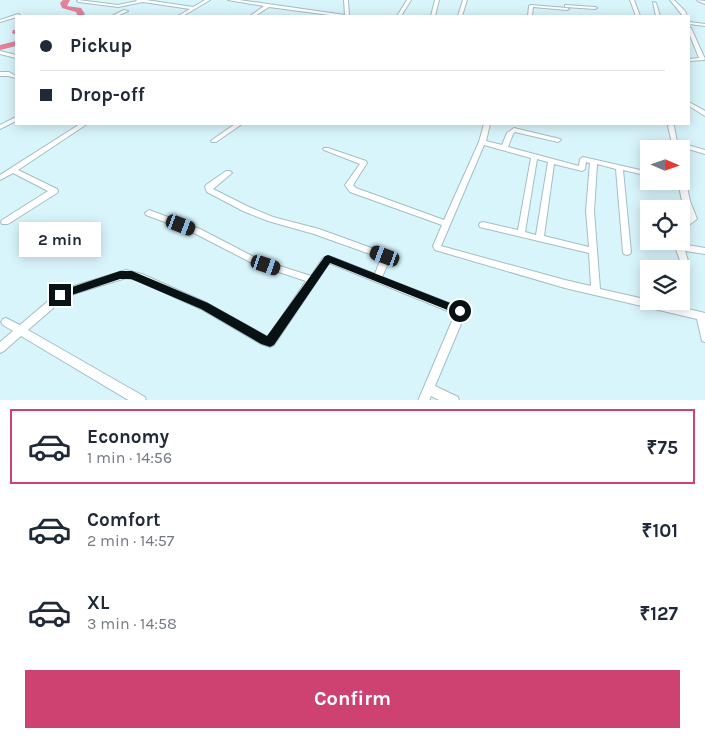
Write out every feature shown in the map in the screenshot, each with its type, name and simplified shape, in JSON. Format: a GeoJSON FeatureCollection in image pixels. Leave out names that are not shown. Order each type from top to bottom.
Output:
{"type":"FeatureCollection","features":[{"type":"Feature","properties":{"kind":"street"},"geometry":{"type":"LineString","coordinates":[[138,0],[193,8]]}},
{"type":"Feature","properties":{"kind":"street"},"geometry":{"type":"LineString","coordinates":[[156,3],[162,0]]}},
{"type":"Feature","properties":{"kind":"street"},"geometry":{"type":"LineString","coordinates":[[182,15],[208,0]]}},
{"type":"Feature","properties":{"kind":"street"},"geometry":{"type":"LineString","coordinates":[[230,0],[320,15]]}},
{"type":"Feature","properties":{"kind":"street"},"geometry":{"type":"LineString","coordinates":[[346,0],[346,15]]}},
{"type":"Feature","properties":{"kind":"street"},"geometry":{"type":"LineString","coordinates":[[400,15],[409,0]]}},
{"type":"Feature","properties":{"kind":"street"},"geometry":{"type":"LineString","coordinates":[[433,15],[437,0]]}},
{"type":"Feature","properties":{"kind":"street"},"geometry":{"type":"LineString","coordinates":[[460,15],[465,0]]}},
{"type":"Feature","properties":{"kind":"street"},"geometry":{"type":"LineString","coordinates":[[534,0],[535,6]]}},
{"type":"Feature","properties":{"kind":"street"},"geometry":{"type":"LineString","coordinates":[[565,0],[567,15]]}},
{"type":"Feature","properties":{"kind":"street"},"geometry":{"type":"LineString","coordinates":[[632,0],[639,15]]}},
{"type":"Feature","properties":{"kind":"street"},"geometry":{"type":"LineString","coordinates":[[672,0],[684,15]]}},
{"type":"Feature","properties":{"kind":"street"},"geometry":{"type":"LineString","coordinates":[[699,0],[705,3]]}},
{"type":"Feature","properties":{"kind":"street"},"geometry":{"type":"LineString","coordinates":[[79,1],[118,6],[142,1]]}},
{"type":"Feature","properties":{"kind":"street"},"geometry":{"type":"LineString","coordinates":[[654,2],[658,15]]}},
{"type":"Feature","properties":{"kind":"street"},"geometry":{"type":"LineString","coordinates":[[254,15],[267,6]]}},
{"type":"Feature","properties":{"kind":"street"},"geometry":{"type":"LineString","coordinates":[[530,15],[530,6],[596,8]]}},
{"type":"Feature","properties":{"kind":"street"},"geometry":{"type":"LineString","coordinates":[[116,15],[126,11]]}},
{"type":"Feature","properties":{"kind":"street"},"geometry":{"type":"LineString","coordinates":[[306,15],[310,12]]}},
{"type":"Feature","properties":{"kind":"street"},"geometry":{"type":"LineString","coordinates":[[0,21],[15,16]]}},
{"type":"Feature","properties":{"kind":"street"},"geometry":{"type":"LineString","coordinates":[[690,23],[705,25]]}},
{"type":"Feature","properties":{"kind":"street"},"geometry":{"type":"LineString","coordinates":[[690,30],[702,59],[690,60]]}},
{"type":"Feature","properties":{"kind":"street"},"geometry":{"type":"LineString","coordinates":[[0,52],[15,58]]}},
{"type":"Feature","properties":{"kind":"street"},"geometry":{"type":"LineString","coordinates":[[0,74],[9,74],[15,77]]}},
{"type":"Feature","properties":{"kind":"street"},"geometry":{"type":"LineString","coordinates":[[690,105],[705,114]]}},
{"type":"Feature","properties":{"kind":"street"},"geometry":{"type":"LineString","coordinates":[[0,127],[15,120]]}},
{"type":"Feature","properties":{"kind":"street"},"geometry":{"type":"LineString","coordinates":[[0,178],[82,125]]}},
{"type":"Feature","properties":{"kind":"street"},"geometry":{"type":"LineString","coordinates":[[214,140],[237,125]]}},
{"type":"Feature","properties":{"kind":"street"},"geometry":{"type":"LineString","coordinates":[[486,125],[482,142],[437,246],[440,249],[703,316],[705,338]]}},
{"type":"Feature","properties":{"kind":"street"},"geometry":{"type":"LineString","coordinates":[[670,126],[674,140]]}},
{"type":"Feature","properties":{"kind":"street"},"geometry":{"type":"LineString","coordinates":[[504,149],[510,133],[514,130],[558,140]]}},
{"type":"Feature","properties":{"kind":"street"},"geometry":{"type":"LineString","coordinates":[[482,142],[534,158],[581,169],[582,159],[640,172]]}},
{"type":"Feature","properties":{"kind":"street"},"geometry":{"type":"LineString","coordinates":[[326,149],[364,163],[349,185],[353,190],[447,224]]}},
{"type":"Feature","properties":{"kind":"street"},"geometry":{"type":"LineString","coordinates":[[690,149],[705,152]]}},
{"type":"Feature","properties":{"kind":"street"},"geometry":{"type":"LineString","coordinates":[[521,234],[534,158]]}},
{"type":"Feature","properties":{"kind":"street"},"geometry":{"type":"LineString","coordinates":[[594,161],[590,211],[596,290]]}},
{"type":"Feature","properties":{"kind":"street"},"geometry":{"type":"LineString","coordinates":[[540,238],[551,162]]}},
{"type":"Feature","properties":{"kind":"street"},"geometry":{"type":"LineString","coordinates":[[619,167],[627,252]]}},
{"type":"Feature","properties":{"kind":"street"},"geometry":{"type":"LineString","coordinates":[[5,222],[54,191],[13,170]]}},
{"type":"Feature","properties":{"kind":"street"},"geometry":{"type":"LineString","coordinates":[[228,173],[209,187],[210,190],[246,209],[271,219],[316,231],[385,256],[386,259],[377,278]]}},
{"type":"Feature","properties":{"kind":"street"},"geometry":{"type":"LineString","coordinates":[[149,213],[203,234],[255,262],[313,280]]}},
{"type":"Feature","properties":{"kind":"street"},"geometry":{"type":"LineString","coordinates":[[483,225],[593,251]]}},
{"type":"Feature","properties":{"kind":"street"},"geometry":{"type":"LineString","coordinates":[[690,247],[705,251]]}},
{"type":"Feature","properties":{"kind":"street"},"geometry":{"type":"LineString","coordinates":[[0,348],[64,293],[126,274],[139,277],[204,306],[265,341],[270,342],[328,258],[461,312],[423,400]]}},
{"type":"Feature","properties":{"kind":"street"},"geometry":{"type":"LineString","coordinates":[[6,322],[141,400]]}},
{"type":"Feature","properties":{"kind":"street"},"geometry":{"type":"LineString","coordinates":[[428,388],[454,400]]}},
{"type":"Feature","properties":{"kind":"waterway"},"geometry":{"type":"LineString","coordinates":[[67,0],[63,3],[64,7],[78,10],[80,15]]}},
{"type":"Feature","properties":{"kind":"waterway"},"geometry":{"type":"LineString","coordinates":[[0,48],[15,43]]}},
{"type":"Feature","properties":{"kind":"route"},"geometry":{"type":"LineString","coordinates":[[60,295],[120,275],[132,275],[204,306],[265,341],[270,342],[328,258],[460,311]]}}]}
